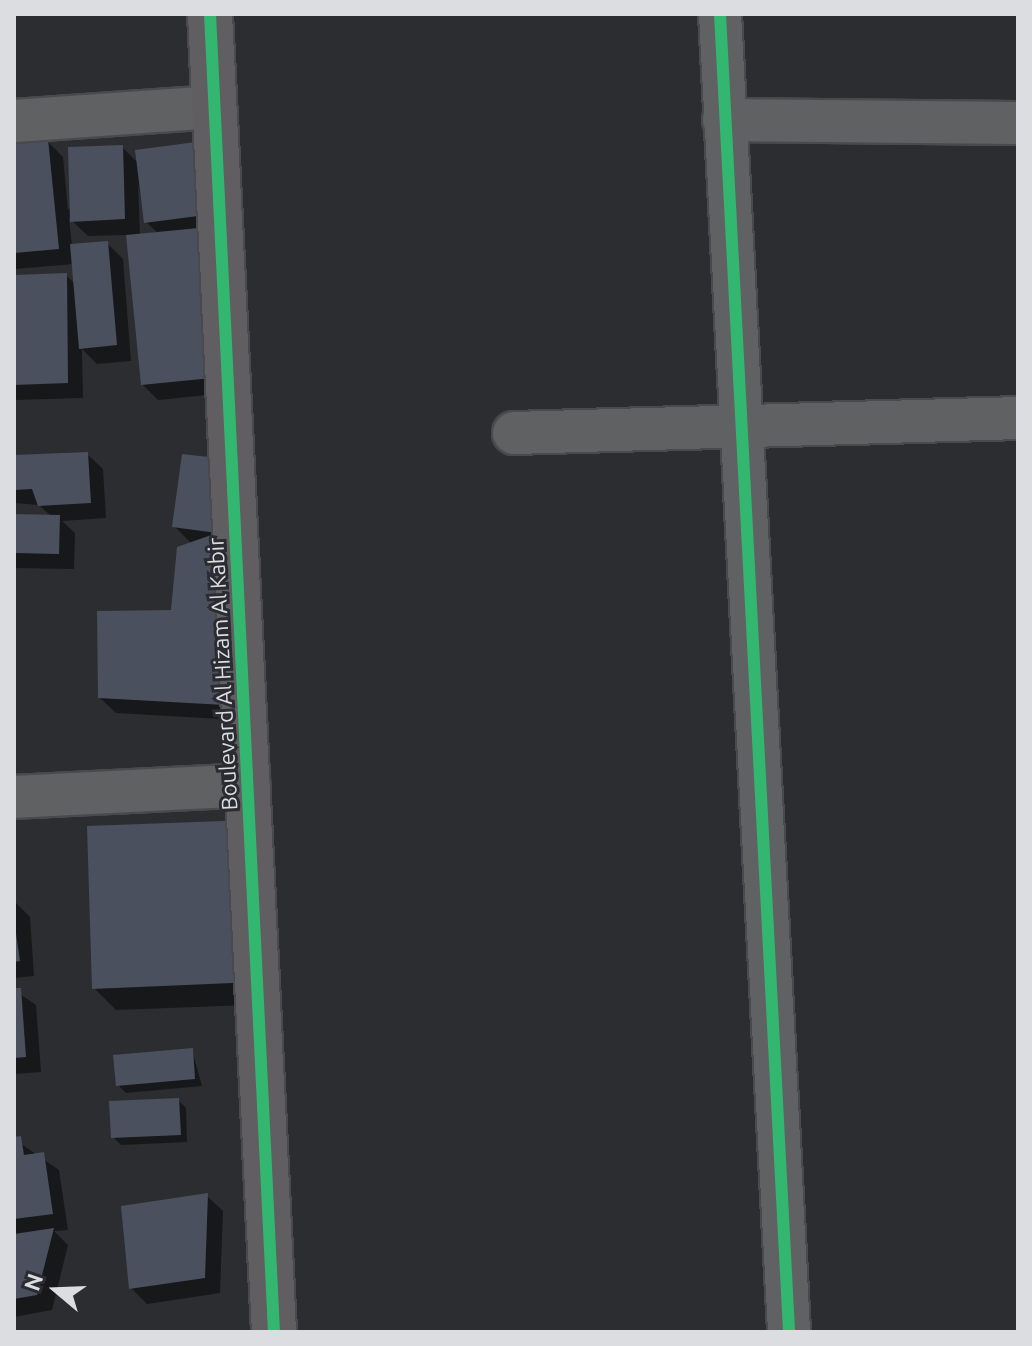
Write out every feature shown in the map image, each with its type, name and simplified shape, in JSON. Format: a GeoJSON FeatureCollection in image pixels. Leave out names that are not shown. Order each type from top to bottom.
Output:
{"type":"FeatureCollection","features":[{"type":"Feature","properties":{"kind":"street","name":"Boulevard Al Hizam Al Kabir"},"geometry":{"type":"LineString","coordinates":[[210,14],[227,459],[244,624],[274,1332]]}},
{"type":"Feature","properties":{"kind":"street"},"geometry":{"type":"LineString","coordinates":[[720,14],[789,1332]]}},
{"type":"Feature","properties":{"kind":"street"},"geometry":{"type":"LineString","coordinates":[[14,121],[215,107]]}},
{"type":"Feature","properties":{"kind":"street"},"geometry":{"type":"LineString","coordinates":[[724,120],[1018,123]]}},
{"type":"Feature","properties":{"kind":"street"},"geometry":{"type":"LineString","coordinates":[[514,433],[740,421],[1018,418]]}},
{"type":"Feature","properties":{"kind":"street"},"geometry":{"type":"LineString","coordinates":[[14,797],[249,785]]}},
{"type":"Feature","properties":{"kind":"building"},"geometry":{"type":"Polygon","coordinates":[[[48,139],[59,249],[14,253],[14,142],[48,139]]]}},
{"type":"Feature","properties":{"kind":"building"},"geometry":{"type":"Polygon","coordinates":[[[211,140],[221,213],[144,223],[135,150],[211,140]]]}},
{"type":"Feature","properties":{"kind":"building"},"geometry":{"type":"Polygon","coordinates":[[[123,145],[125,219],[70,222],[68,147],[123,145]]]}},
{"type":"Feature","properties":{"kind":"building"},"geometry":{"type":"Polygon","coordinates":[[[199,228],[212,378],[141,385],[126,235],[199,228]]]}},
{"type":"Feature","properties":{"kind":"building"},"geometry":{"type":"Polygon","coordinates":[[[108,241],[117,345],[79,349],[70,244],[108,241]]]}},
{"type":"Feature","properties":{"kind":"building"},"geometry":{"type":"Polygon","coordinates":[[[67,273],[68,383],[14,385],[14,275],[67,273]]]}},
{"type":"Feature","properties":{"kind":"building"},"geometry":{"type":"Polygon","coordinates":[[[88,452],[91,503],[38,506],[32,489],[14,490],[14,455],[88,452]]]}},
{"type":"Feature","properties":{"kind":"building"},"geometry":{"type":"Polygon","coordinates":[[[182,454],[227,459],[217,533],[172,527],[182,454]]]}},
{"type":"Feature","properties":{"kind":"building"},"geometry":{"type":"Polygon","coordinates":[[[14,514],[60,515],[59,554],[14,553],[14,514]]]}},
{"type":"Feature","properties":{"kind":"building"},"geometry":{"type":"Polygon","coordinates":[[[217,533],[216,624],[244,624],[243,706],[98,698],[97,611],[171,610],[177,547],[217,533]]]}},
{"type":"Feature","properties":{"kind":"building"},"geometry":{"type":"Polygon","coordinates":[[[251,820],[257,982],[92,989],[87,826],[251,820]]]}},
{"type":"Feature","properties":{"kind":"building"},"geometry":{"type":"Polygon","coordinates":[[[14,920],[20,961],[14,962],[14,920]]]}},
{"type":"Feature","properties":{"kind":"building"},"geometry":{"type":"Polygon","coordinates":[[[14,988],[21,988],[26,1057],[14,1058],[14,988]]]}},
{"type":"Feature","properties":{"kind":"building"},"geometry":{"type":"Polygon","coordinates":[[[193,1048],[195,1079],[116,1086],[113,1055],[193,1048]]]}},
{"type":"Feature","properties":{"kind":"building"},"geometry":{"type":"Polygon","coordinates":[[[179,1098],[181,1135],[111,1138],[109,1101],[179,1098]]]}},
{"type":"Feature","properties":{"kind":"building"},"geometry":{"type":"Polygon","coordinates":[[[21,1136],[24,1155],[44,1152],[53,1214],[14,1219],[14,1137],[21,1136]]]}},
{"type":"Feature","properties":{"kind":"building"},"geometry":{"type":"Polygon","coordinates":[[[208,1193],[205,1278],[129,1289],[121,1206],[208,1193]]]}},
{"type":"Feature","properties":{"kind":"building"},"geometry":{"type":"Polygon","coordinates":[[[54,1228],[37,1295],[14,1299],[14,1234],[54,1228]]]}},
{"type":"Feature","properties":{"kind":"cycle path"},"geometry":{"type":"LineString","coordinates":[[210,14],[274,1332]]}},
{"type":"Feature","properties":{"kind":"cycle path"},"geometry":{"type":"LineString","coordinates":[[720,14],[789,1332]]}}]}
